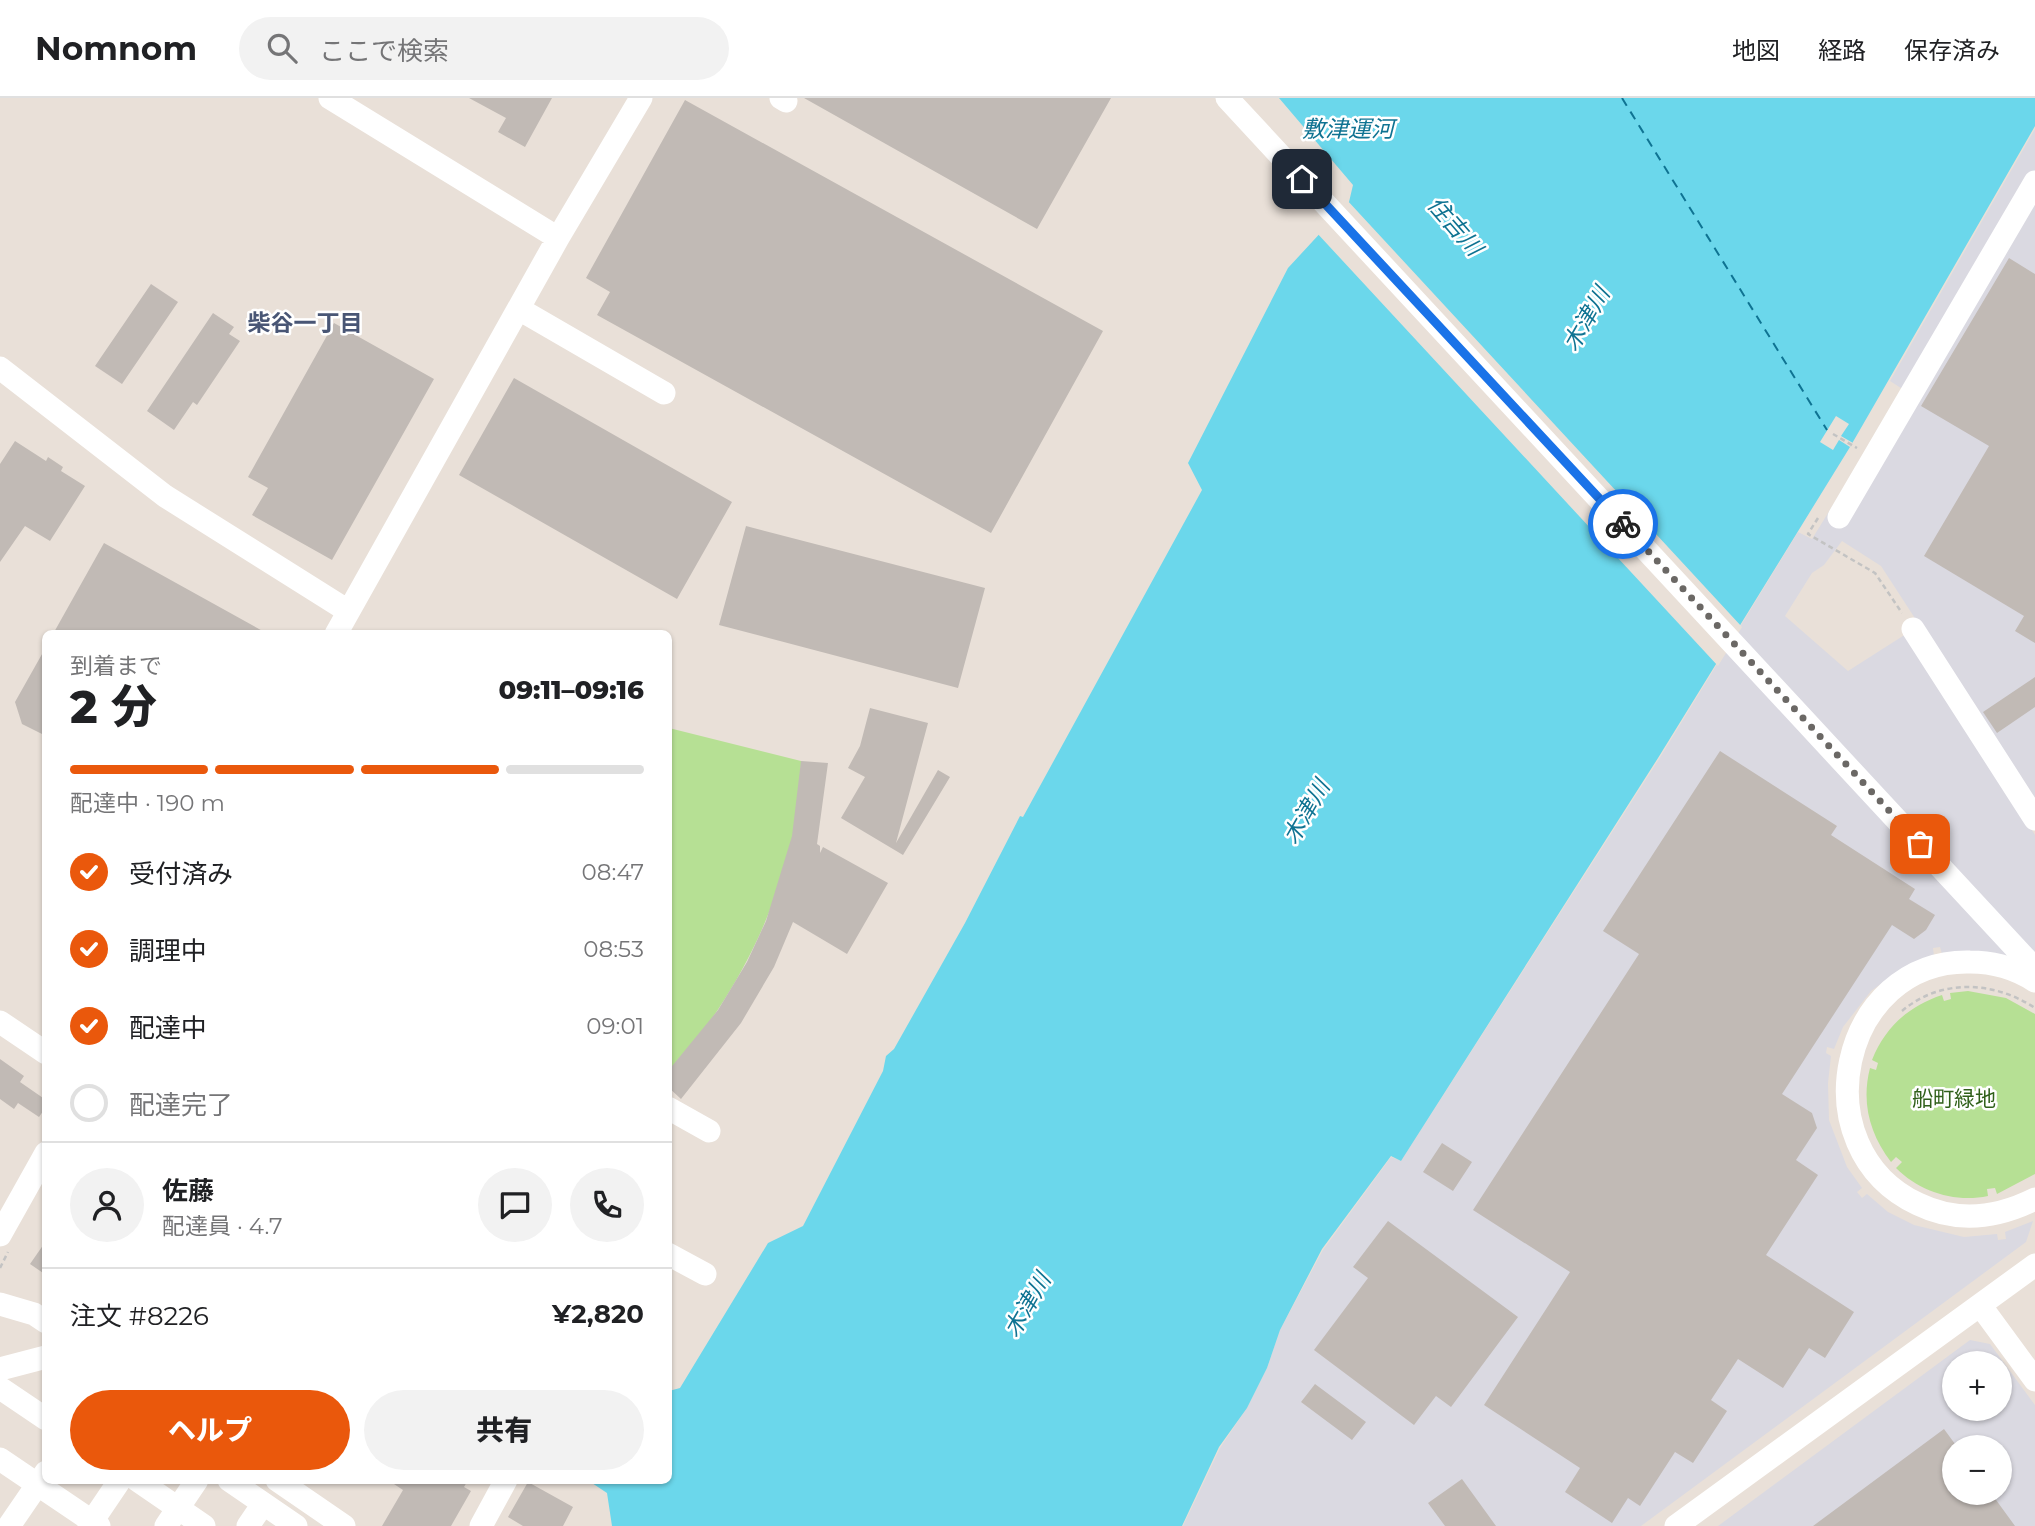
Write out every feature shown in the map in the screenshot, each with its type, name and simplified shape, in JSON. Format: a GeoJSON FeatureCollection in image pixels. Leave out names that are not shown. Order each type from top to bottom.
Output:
{"type":"FeatureCollection","features":[{"type":"Feature","properties":{"kind":"street"},"geometry":{"type":"LineString","coordinates":[[330,98],[558,238]]}},
{"type":"Feature","properties":{"kind":"street"},"geometry":{"type":"LineString","coordinates":[[338,630],[558,238],[641,98]]}},
{"type":"Feature","properties":{"kind":"street"},"geometry":{"type":"LineString","coordinates":[[1227,98],[2035,969]]}},
{"type":"Feature","properties":{"kind":"street"},"geometry":{"type":"LineString","coordinates":[[1839,517],[2035,181]]}},
{"type":"Feature","properties":{"kind":"street"},"geometry":{"type":"LineString","coordinates":[[519,309],[664,393]]}},
{"type":"Feature","properties":{"kind":"street"},"geometry":{"type":"LineString","coordinates":[[0,369],[165,496],[348,611]]}},
{"type":"Feature","properties":{"kind":"street"},"geometry":{"type":"LineString","coordinates":[[1913,629],[2035,819]]}},
{"type":"Feature","properties":{"kind":"street"},"geometry":{"type":"LineString","coordinates":[[2035,983],[2021,972],[1989,962],[1943,963],[1926,967],[1897,985],[1872,1014],[1854,1048],[1845,1089],[1850,1124],[1858,1147],[1872,1168],[1910,1201],[1931,1211],[1970,1217],[2012,1211],[2035,1203]]}},
{"type":"Feature","properties":{"kind":"street"},"geometry":{"type":"LineString","coordinates":[[2035,983],[1992,969],[1946,969],[1929,974],[1900,992],[1864,1037],[1854,1061],[1848,1095],[1853,1130],[1861,1154],[1875,1175],[1893,1193],[1934,1217],[1954,1222],[1992,1223],[2015,1217],[2035,1203]]}},
{"type":"Feature","properties":{"kind":"street"},"geometry":{"type":"LineString","coordinates":[[0,1022],[42,1050]]}},
{"type":"Feature","properties":{"kind":"street"},"geometry":{"type":"LineString","coordinates":[[672,1110],[709,1131]]}},
{"type":"Feature","properties":{"kind":"street"},"geometry":{"type":"LineString","coordinates":[[0,1235],[42,1160]]}},
{"type":"Feature","properties":{"kind":"street"},"geometry":{"type":"LineString","coordinates":[[672,1256],[705,1274]]}},
{"type":"Feature","properties":{"kind":"street"},"geometry":{"type":"LineString","coordinates":[[1676,1526],[2035,1265]]}},
{"type":"Feature","properties":{"kind":"street"},"geometry":{"type":"LineString","coordinates":[[0,1304],[34,1314],[42,1319]]}},
{"type":"Feature","properties":{"kind":"street"},"geometry":{"type":"LineString","coordinates":[[1980,1305],[2035,1380]]}},
{"type":"Feature","properties":{"kind":"street"},"geometry":{"type":"LineString","coordinates":[[0,1369],[42,1358]]}},
{"type":"Feature","properties":{"kind":"street"},"geometry":{"type":"LineString","coordinates":[[0,1388],[42,1416]]}},
{"type":"Feature","properties":{"kind":"street"},"geometry":{"type":"LineString","coordinates":[[0,1459],[41,1478],[8,1526],[0,1521]]}},
{"type":"Feature","properties":{"kind":"street"},"geometry":{"type":"LineString","coordinates":[[48,1484],[94,1524],[118,1484]]}},
{"type":"Feature","properties":{"kind":"street"},"geometry":{"type":"LineString","coordinates":[[141,1484],[172,1517],[204,1526]]}},
{"type":"Feature","properties":{"kind":"street"},"geometry":{"type":"LineString","coordinates":[[172,1517],[194,1484]]}},
{"type":"Feature","properties":{"kind":"street"},"geometry":{"type":"LineString","coordinates":[[235,1484],[296,1526]]}},
{"type":"Feature","properties":{"kind":"street"},"geometry":{"type":"LineString","coordinates":[[283,1484],[344,1526]]}},
{"type":"Feature","properties":{"kind":"street"},"geometry":{"type":"LineString","coordinates":[[481,1526],[500,1484]]}},
{"type":"Feature","properties":{"kind":"street"},"geometry":{"type":"LineString","coordinates":[[248,1526],[263,1504]]}},
{"type":"Feature","properties":{"kind":"path"},"geometry":{"type":"LineString","coordinates":[[1937,993],[1912,1004],[1896,1017],[1923,998],[1961,988],[1997,990],[2035,1008]]}},
{"type":"Feature","properties":{"kind":"shaded area"},"geometry":{"type":"Polygon","coordinates":[[[2035,129],[2035,803],[1881,566],[1842,541],[1824,565],[1812,573],[1785,616],[1848,671],[1906,634],[2035,835],[2035,969],[1965,952],[1942,954],[1940,947],[1933,948],[1934,956],[1900,970],[1871,991],[1843,1027],[1834,1049],[1827,1047],[1826,1053],[1831,1056],[1828,1083],[1829,1120],[1847,1167],[1862,1188],[1857,1192],[1862,1198],[1867,1194],[1888,1212],[1914,1225],[1964,1237],[1997,1234],[1998,1240],[2006,1239],[2005,1232],[2033,1221],[2026,1242],[1641,1526],[1183,1526],[1220,1448],[1247,1408],[1267,1368],[1280,1330],[1323,1250],[1391,1157],[1401,1161],[1659,759],[1798,532],[1812,539],[1904,390],[1890,381],[2035,129]]]}},
{"type":"Feature","properties":{"kind":"shaded area"},"geometry":{"type":"Polygon","coordinates":[[[1970,1340],[1990,1344],[1995,1351],[1955,1351],[1970,1340]]]}},
{"type":"Feature","properties":{"kind":"shaded area"},"geometry":{"type":"Polygon","coordinates":[[[1942,1361],[1942,1421],[2012,1421],[2012,1374],[2035,1405],[2035,1526],[1718,1526],[1942,1361]]]}},
{"type":"Feature","properties":{"kind":"green space"},"geometry":{"type":"Polygon","coordinates":[[[672,729],[801,761],[795,825],[778,890],[752,951],[708,1024],[672,1067],[672,729]]]}},
{"type":"Feature","properties":{"kind":"green space","name":"船町緑地"},"geometry":{"type":"Polygon","coordinates":[[[1968,991],[2006,998],[2035,1014],[2035,1174],[1997,1194],[1995,1188],[1987,1189],[1988,1196],[1976,1198],[1939,1194],[1905,1176],[1896,1168],[1902,1162],[1896,1157],[1891,1162],[1878,1140],[1867,1106],[1870,1068],[1876,1070],[1878,1063],[1872,1060],[1891,1028],[1919,1005],[1942,995],[1944,1001],[1951,999],[1950,993],[1968,991]]]}},
{"type":"Feature","properties":{"kind":"water"},"geometry":{"type":"Polygon","coordinates":[[[1279,98],[2035,98],[2035,126],[1850,447],[1658,758],[1401,1161],[1391,1156],[1322,1249],[1280,1330],[1267,1368],[1247,1408],[1219,1447],[1182,1526],[612,1526],[607,1493],[594,1484],[672,1484],[672,1390],[680,1388],[768,1243],[803,1226],[883,1071],[886,1056],[894,1049],[965,923],[1020,816],[1023,817],[1202,490],[1188,463],[1288,268],[1349,202],[1353,185],[1279,98]]]}},
{"type":"Feature","properties":{"kind":"pier"},"geometry":{"type":"Polygon","coordinates":[[[1346,199],[1742,627],[1718,666],[1316,232],[1346,199]]]}},
{"type":"Feature","properties":{"kind":"pier"},"geometry":{"type":"Polygon","coordinates":[[[1836,416],[1849,424],[1841,436],[1853,443],[1850,447],[1839,440],[1833,450],[1820,442],[1836,416]]]}},
{"type":"Feature","properties":{"kind":"building"},"geometry":{"type":"Polygon","coordinates":[[[469,98],[552,98],[525,147],[498,132],[506,118],[469,98]]]}},
{"type":"Feature","properties":{"kind":"building"},"geometry":{"type":"Polygon","coordinates":[[[804,98],[1111,98],[1037,229],[804,98]]]}},
{"type":"Feature","properties":{"kind":"building"},"geometry":{"type":"Polygon","coordinates":[[[685,100],[1103,331],[991,533],[597,315],[610,292],[586,278],[685,100]]]}},
{"type":"Feature","properties":{"kind":"building"},"geometry":{"type":"Polygon","coordinates":[[[2009,258],[2035,274],[2035,643],[2015,631],[2024,616],[1924,556],[1989,446],[1921,406],[2009,258]]]}},
{"type":"Feature","properties":{"kind":"building"},"geometry":{"type":"Polygon","coordinates":[[[151,284],[178,302],[122,384],[95,366],[151,284]]]}},
{"type":"Feature","properties":{"kind":"building"},"geometry":{"type":"Polygon","coordinates":[[[213,313],[234,327],[229,334],[240,341],[197,405],[193,402],[174,430],[147,411],[213,313]]]}},
{"type":"Feature","properties":{"kind":"building"},"geometry":{"type":"Polygon","coordinates":[[[334,323],[434,379],[332,560],[252,515],[268,488],[248,477],[334,323]]]}},
{"type":"Feature","properties":{"kind":"building"},"geometry":{"type":"Polygon","coordinates":[[[514,378],[732,502],[677,599],[459,475],[514,378]]]}},
{"type":"Feature","properties":{"kind":"building"},"geometry":{"type":"Polygon","coordinates":[[[15,441],[46,461],[48,457],[63,467],[61,471],[85,486],[50,541],[25,526],[0,562],[0,464],[15,441]]]}},
{"type":"Feature","properties":{"kind":"building"},"geometry":{"type":"Polygon","coordinates":[[[746,526],[985,588],[958,688],[719,625],[746,526]]]}},
{"type":"Feature","properties":{"kind":"building"},"geometry":{"type":"Polygon","coordinates":[[[104,543],[261,630],[55,630],[104,543]]]}},
{"type":"Feature","properties":{"kind":"building"},"geometry":{"type":"Polygon","coordinates":[[[42,654],[42,734],[22,724],[15,702],[42,654]]]}},
{"type":"Feature","properties":{"kind":"building"},"geometry":{"type":"Polygon","coordinates":[[[2035,677],[2035,707],[1997,733],[1983,712],[2035,677]]]}},
{"type":"Feature","properties":{"kind":"building"},"geometry":{"type":"Polygon","coordinates":[[[870,708],[928,723],[896,843],[938,770],[950,777],[903,855],[841,818],[865,777],[848,768],[860,746],[870,708]]]}},
{"type":"Feature","properties":{"kind":"building"},"geometry":{"type":"Polygon","coordinates":[[[1720,751],[1837,826],[1831,835],[1915,889],[1909,899],[1935,915],[1926,930],[1914,939],[1892,925],[1782,1094],[1812,1113],[1817,1128],[1796,1160],[1818,1175],[1766,1255],[1854,1312],[1825,1358],[1809,1348],[1783,1388],[1738,1359],[1711,1400],[1727,1411],[1693,1463],[1675,1452],[1640,1506],[1628,1498],[1612,1523],[1565,1492],[1580,1468],[1484,1405],[1570,1272],[1473,1210],[1639,954],[1603,931],[1720,751]]]}},
{"type":"Feature","properties":{"kind":"building"},"geometry":{"type":"Polygon","coordinates":[[[801,761],[828,763],[817,844],[820,846],[820,853],[823,847],[888,883],[847,954],[793,922],[774,967],[741,1023],[681,1099],[672,1091],[672,1066],[718,1010],[747,962],[766,921],[792,836],[801,761]]]}},
{"type":"Feature","properties":{"kind":"building"},"geometry":{"type":"Polygon","coordinates":[[[0,1059],[24,1076],[20,1082],[42,1097],[42,1113],[39,1117],[18,1103],[14,1109],[0,1099],[0,1059]]]}},
{"type":"Feature","properties":{"kind":"building"},"geometry":{"type":"Polygon","coordinates":[[[1442,1143],[1472,1162],[1453,1191],[1423,1172],[1442,1143]]]}},
{"type":"Feature","properties":{"kind":"building"},"geometry":{"type":"Polygon","coordinates":[[[1388,1221],[1518,1317],[1451,1407],[1436,1396],[1414,1425],[1314,1350],[1368,1278],[1353,1267],[1388,1221]]]}},
{"type":"Feature","properties":{"kind":"building"},"geometry":{"type":"Polygon","coordinates":[[[42,1247],[42,1272],[30,1264],[42,1247]]]}},
{"type":"Feature","properties":{"kind":"building"},"geometry":{"type":"Polygon","coordinates":[[[1315,1384],[1366,1422],[1352,1440],[1301,1402],[1315,1384]]]}},
{"type":"Feature","properties":{"kind":"building"},"geometry":{"type":"Polygon","coordinates":[[[1944,1429],[1948,1435],[1942,1435],[1942,1505],[2000,1505],[2015,1526],[1813,1526],[1944,1429]]]}},
{"type":"Feature","properties":{"kind":"building"},"geometry":{"type":"Polygon","coordinates":[[[1462,1479],[1496,1526],[1445,1526],[1428,1503],[1462,1479]]]}},
{"type":"Feature","properties":{"kind":"building"},"geometry":{"type":"Polygon","coordinates":[[[394,1484],[466,1484],[464,1487],[471,1491],[451,1526],[382,1526],[403,1490],[394,1484]]]}},
{"type":"Feature","properties":{"kind":"building"},"geometry":{"type":"Polygon","coordinates":[[[527,1484],[532,1484],[573,1507],[563,1526],[523,1526],[508,1517],[527,1484]]]}},
{"type":"Feature","properties":{"kind":"ferry route"},"geometry":{"type":"LineString","coordinates":[[1622,98],[1827,430]]}},
{"type":"Feature","properties":{"kind":"way so far"},"geometry":{"type":"LineString","coordinates":[[1623,524],[1920,844]]}},
{"type":"Feature","properties":{"kind":"district","name":"柴谷一丁目"},"geometry":{"type":"Point","coordinates":[305,323]}},
{"type":"Feature","properties":{"kind":"route"},"geometry":{"type":"LineString","coordinates":[[1302,179],[1623,524]]}},
{"type":"Feature","properties":{"kind":"water label","name":"敷津運河"},"geometry":{"type":"Point","coordinates":[1348,129]}},
{"type":"Feature","properties":{"kind":"water label","name":"住吉川"},"geometry":{"type":"Point","coordinates":[1455,226]}},
{"type":"Feature","properties":{"kind":"water label","name":"木津川"},"geometry":{"type":"Point","coordinates":[1586,319]}},
{"type":"Feature","properties":{"kind":"water label","name":"木津川"},"geometry":{"type":"Point","coordinates":[1306,812]}},
{"type":"Feature","properties":{"kind":"water label","name":"木津川"},"geometry":{"type":"Point","coordinates":[1027,1305]}}]}
